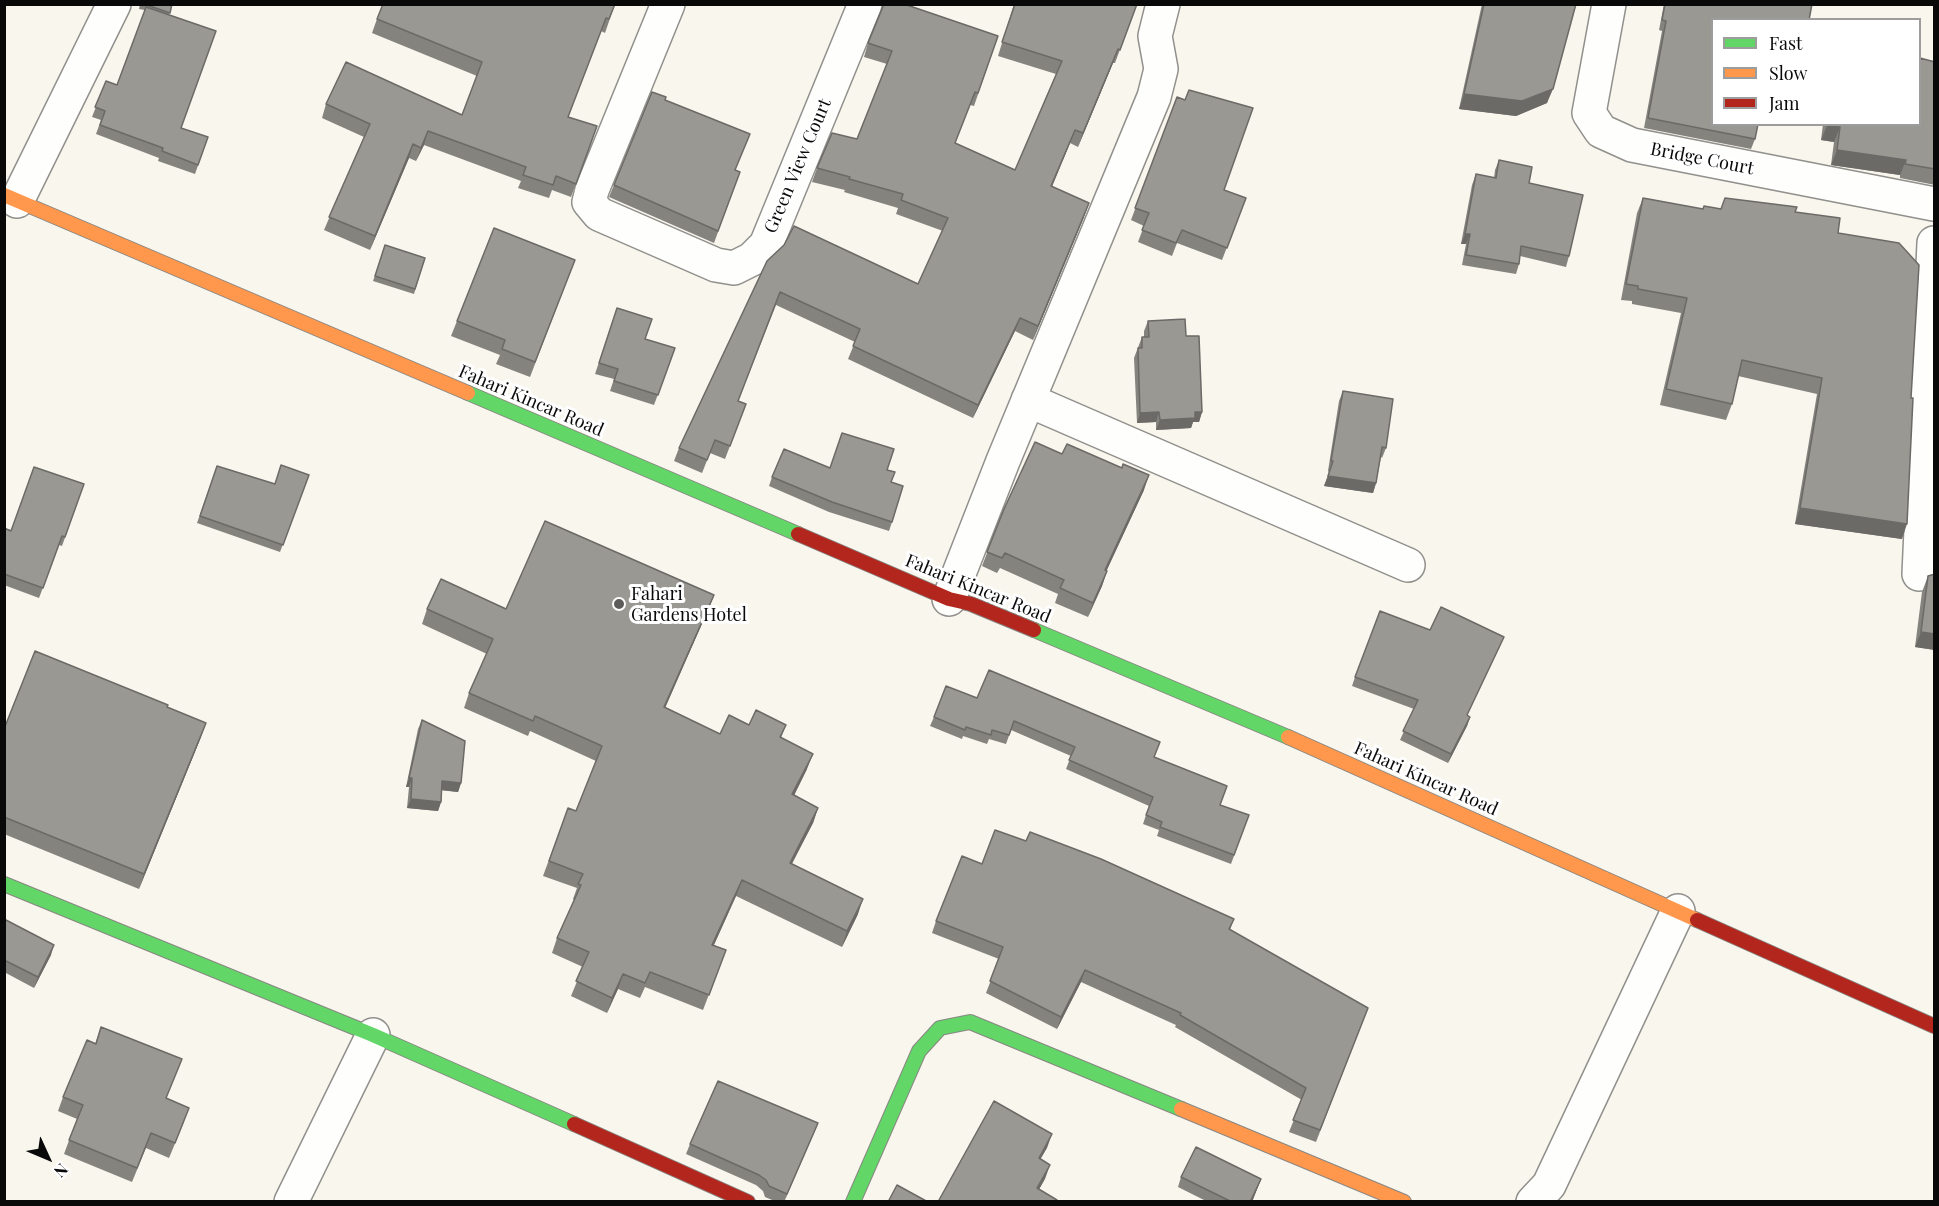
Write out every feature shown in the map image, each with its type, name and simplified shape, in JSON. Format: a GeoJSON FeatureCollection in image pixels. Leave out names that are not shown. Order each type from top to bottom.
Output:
{"type":"FeatureCollection","features":[{"type":"Feature","properties":{"kind":"street"},"geometry":{"type":"LineString","coordinates":[[11,198],[114,4]]}},
{"type":"Feature","properties":{"kind":"street","name":"Green View Court"},"geometry":{"type":"LineString","coordinates":[[668,4],[592,190],[590,202],[598,214],[716,265],[734,268],[752,259],[766,245],[865,4]]}},
{"type":"Feature","properties":{"kind":"street"},"geometry":{"type":"LineString","coordinates":[[949,599],[1028,399],[1154,97],[1161,69],[1155,36],[1162,4]]}},
{"type":"Feature","properties":{"kind":"street","name":"Bridge Court"},"geometry":{"type":"LineString","coordinates":[[1609,4],[1589,113],[1600,131],[1632,145],[1935,204]]}},
{"type":"Feature","properties":{"kind":"street","name":"Fahari Kincar Road"},"geometry":{"type":"LineString","coordinates":[[11,198],[949,599],[971,604],[1281,734],[1935,1026]]}},
{"type":"Feature","properties":{"kind":"street"},"geometry":{"type":"LineString","coordinates":[[1919,574],[1935,243]]}},
{"type":"Feature","properties":{"kind":"street"},"geometry":{"type":"LineString","coordinates":[[1028,399],[1408,565]]}},
{"type":"Feature","properties":{"kind":"street"},"geometry":{"type":"LineString","coordinates":[[4,884],[373,1035],[748,1202]]}},
{"type":"Feature","properties":{"kind":"street"},"geometry":{"type":"LineString","coordinates":[[1533,1202],[1550,1185],[1678,911]]}},
{"type":"Feature","properties":{"kind":"street"},"geometry":{"type":"LineString","coordinates":[[853,1202],[919,1051],[940,1028],[970,1022],[1404,1202]]}},
{"type":"Feature","properties":{"kind":"street"},"geometry":{"type":"LineString","coordinates":[[291,1202],[373,1035]]}},
{"type":"Feature","properties":{"kind":"building"},"geometry":{"type":"Polygon","coordinates":[[[144,4],[172,4],[170,13],[144,4]]]}},
{"type":"Feature","properties":{"kind":"building"},"geometry":{"type":"Polygon","coordinates":[[[383,4],[615,4],[609,19],[606,18],[568,117],[597,126],[576,184],[556,176],[553,185],[523,175],[526,167],[428,131],[421,148],[413,144],[375,236],[329,217],[370,124],[326,104],[346,62],[462,115],[482,62],[377,19],[383,4]]]}},
{"type":"Feature","properties":{"kind":"building"},"geometry":{"type":"Polygon","coordinates":[[[884,4],[904,4],[998,36],[978,93],[975,92],[955,143],[1015,170],[1062,61],[1002,42],[1015,4],[1137,4],[1120,50],[1118,49],[1083,133],[1075,130],[1051,186],[1089,203],[1038,326],[1020,318],[978,405],[853,346],[860,329],[780,292],[738,401],[746,404],[730,446],[715,440],[707,460],[679,448],[767,261],[784,245],[794,226],[918,284],[948,218],[901,200],[903,194],[817,168],[832,133],[857,139],[892,51],[868,43],[884,4]]]}},
{"type":"Feature","properties":{"kind":"building"},"geometry":{"type":"Polygon","coordinates":[[[1484,4],[1576,4],[1553,89],[1522,101],[1464,94],[1484,4]]]}},
{"type":"Feature","properties":{"kind":"building"},"geometry":{"type":"Polygon","coordinates":[[[1665,4],[1812,4],[1809,18],[1711,18],[1711,126],[1758,126],[1755,139],[1648,118],[1666,21],[1662,20],[1665,4]]]}},
{"type":"Feature","properties":{"kind":"building"},"geometry":{"type":"Polygon","coordinates":[[[146,7],[216,31],[181,128],[208,137],[198,165],[162,151],[163,148],[100,125],[105,111],[95,107],[106,81],[117,85],[146,7]]]}},
{"type":"Feature","properties":{"kind":"building"},"geometry":{"type":"Polygon","coordinates":[[[1921,58],[1935,62],[1935,169],[1905,164],[1906,160],[1837,150],[1840,127],[1827,126],[1921,126],[1921,58]]]}},
{"type":"Feature","properties":{"kind":"building"},"geometry":{"type":"Polygon","coordinates":[[[1189,90],[1253,108],[1224,190],[1246,198],[1227,248],[1182,230],[1176,243],[1142,230],[1149,213],[1135,208],[1177,97],[1185,100],[1189,90]]]}},
{"type":"Feature","properties":{"kind":"building"},"geometry":{"type":"Polygon","coordinates":[[[652,92],[666,97],[665,100],[750,134],[735,170],[740,172],[718,231],[614,185],[652,92]]]}},
{"type":"Feature","properties":{"kind":"building"},"geometry":{"type":"Polygon","coordinates":[[[1499,160],[1532,167],[1529,183],[1583,195],[1569,256],[1521,246],[1519,264],[1466,255],[1470,234],[1465,234],[1476,174],[1496,178],[1499,160]]]}},
{"type":"Feature","properties":{"kind":"building"},"geometry":{"type":"Polygon","coordinates":[[[1643,198],[1703,209],[1704,206],[1721,209],[1725,198],[1797,207],[1795,212],[1840,218],[1838,233],[1899,243],[1919,265],[1911,398],[1913,398],[1907,524],[1800,508],[1822,378],[1742,360],[1732,404],[1666,389],[1687,298],[1638,289],[1638,286],[1626,284],[1643,198]]]}},
{"type":"Feature","properties":{"kind":"building"},"geometry":{"type":"Polygon","coordinates":[[[494,228],[575,260],[535,362],[502,349],[505,340],[457,321],[494,228]]]}},
{"type":"Feature","properties":{"kind":"building"},"geometry":{"type":"Polygon","coordinates":[[[385,245],[425,258],[415,289],[375,276],[385,245]]]}},
{"type":"Feature","properties":{"kind":"building"},"geometry":{"type":"Polygon","coordinates":[[[617,308],[652,319],[645,339],[675,348],[658,395],[614,381],[618,369],[599,363],[617,308]]]}},
{"type":"Feature","properties":{"kind":"building"},"geometry":{"type":"Polygon","coordinates":[[[1185,319],[1186,336],[1199,336],[1202,412],[1195,412],[1195,418],[1160,420],[1159,412],[1140,413],[1138,348],[1142,348],[1142,337],[1149,337],[1148,321],[1185,319]]]}},
{"type":"Feature","properties":{"kind":"building"},"geometry":{"type":"Polygon","coordinates":[[[1343,391],[1393,399],[1386,448],[1382,447],[1376,483],[1328,476],[1333,461],[1331,461],[1343,391]]]}},
{"type":"Feature","properties":{"kind":"building"},"geometry":{"type":"Polygon","coordinates":[[[842,433],[894,449],[887,470],[895,472],[891,482],[903,486],[892,522],[832,502],[772,477],[784,449],[830,468],[842,433]]]}},
{"type":"Feature","properties":{"kind":"building"},"geometry":{"type":"Polygon","coordinates":[[[1035,442],[1062,454],[1067,444],[1122,468],[1123,464],[1149,475],[1105,570],[1107,571],[1093,603],[1060,588],[1064,580],[1005,553],[1002,558],[987,552],[1035,442]]]}},
{"type":"Feature","properties":{"kind":"building"},"geometry":{"type":"Polygon","coordinates":[[[281,465],[309,475],[283,545],[200,516],[217,466],[275,484],[281,465]]]}},
{"type":"Feature","properties":{"kind":"building"},"geometry":{"type":"Polygon","coordinates":[[[34,467],[84,484],[43,588],[4,574],[4,528],[11,531],[34,467]]]}},
{"type":"Feature","properties":{"kind":"building"},"geometry":{"type":"Polygon","coordinates":[[[545,521],[714,595],[664,707],[720,734],[729,715],[749,725],[756,710],[786,725],[780,737],[813,754],[792,794],[818,808],[790,863],[863,899],[847,931],[742,880],[712,945],[726,950],[709,995],[650,972],[645,983],[623,974],[612,998],[576,981],[589,952],[557,938],[581,885],[578,884],[583,874],[549,861],[568,808],[576,811],[602,746],[535,716],[533,721],[469,693],[493,639],[427,609],[441,579],[506,609],[545,521]]]}},
{"type":"Feature","properties":{"kind":"building"},"geometry":{"type":"Polygon","coordinates":[[[1935,574],[1935,634],[1921,632],[1928,576],[1935,574]]]}},
{"type":"Feature","properties":{"kind":"building"},"geometry":{"type":"Polygon","coordinates":[[[1441,607],[1504,637],[1467,715],[1470,717],[1451,754],[1403,731],[1418,700],[1355,677],[1380,611],[1430,630],[1441,607]]]}},
{"type":"Feature","properties":{"kind":"building"},"geometry":{"type":"Polygon","coordinates":[[[35,651],[168,705],[167,707],[206,723],[144,874],[4,817],[4,729],[35,651]]]}},
{"type":"Feature","properties":{"kind":"building"},"geometry":{"type":"Polygon","coordinates":[[[989,670],[1160,742],[1154,757],[1227,786],[1220,805],[1249,815],[1234,855],[1160,827],[1162,822],[1146,815],[1153,797],[1069,760],[1075,747],[1014,721],[1009,735],[992,730],[991,735],[966,727],[965,730],[934,717],[946,686],[977,698],[989,670]]]}},
{"type":"Feature","properties":{"kind":"building"},"geometry":{"type":"Polygon","coordinates":[[[422,720],[465,741],[461,783],[442,781],[441,802],[411,799],[412,778],[409,778],[422,720]]]}},
{"type":"Feature","properties":{"kind":"building"},"geometry":{"type":"Polygon","coordinates":[[[995,830],[1026,841],[1030,832],[1101,859],[1234,919],[1229,929],[1368,1008],[1320,1130],[1293,1120],[1306,1088],[1180,1015],[1181,1013],[1085,970],[1061,1017],[990,981],[1003,947],[936,921],[962,856],[982,864],[995,830]]]}},
{"type":"Feature","properties":{"kind":"building"},"geometry":{"type":"Polygon","coordinates":[[[4,919],[54,945],[38,977],[4,960],[4,919]]]}},
{"type":"Feature","properties":{"kind":"building"},"geometry":{"type":"Polygon","coordinates":[[[101,1027],[182,1059],[166,1098],[189,1108],[175,1143],[151,1133],[137,1168],[69,1140],[83,1105],[63,1097],[87,1040],[96,1044],[101,1027]]]}},
{"type":"Feature","properties":{"kind":"building"},"geometry":{"type":"Polygon","coordinates":[[[718,1081],[818,1123],[787,1194],[769,1186],[766,1180],[759,1175],[690,1144],[718,1081]]]}},
{"type":"Feature","properties":{"kind":"building"},"geometry":{"type":"Polygon","coordinates":[[[994,1101],[1052,1134],[1039,1158],[1050,1165],[1037,1188],[1057,1200],[1056,1202],[941,1202],[939,1200],[994,1101]]]}},
{"type":"Feature","properties":{"kind":"building"},"geometry":{"type":"Polygon","coordinates":[[[1196,1147],[1261,1179],[1250,1202],[1232,1202],[1181,1177],[1196,1147]]]}},
{"type":"Feature","properties":{"kind":"building"},"geometry":{"type":"Polygon","coordinates":[[[897,1185],[928,1202],[888,1202],[897,1185]]]}},
{"type":"Feature","properties":{"kind":"traffic: fast"},"geometry":{"type":"LineString","coordinates":[[468,393],[798,534]]}},
{"type":"Feature","properties":{"kind":"traffic: fast"},"geometry":{"type":"LineString","coordinates":[[1034,630],[1288,737]]}},
{"type":"Feature","properties":{"kind":"traffic: fast"},"geometry":{"type":"LineString","coordinates":[[4,884],[373,1035],[574,1124]]}},
{"type":"Feature","properties":{"kind":"traffic: fast"},"geometry":{"type":"LineString","coordinates":[[853,1202],[919,1051],[940,1028],[970,1022],[1181,1109]]}},
{"type":"Feature","properties":{"kind":"traffic: slow"},"geometry":{"type":"LineString","coordinates":[[4,195],[468,393]]}},
{"type":"Feature","properties":{"kind":"traffic: slow"},"geometry":{"type":"LineString","coordinates":[[1288,737],[1697,920]]}},
{"type":"Feature","properties":{"kind":"traffic: slow"},"geometry":{"type":"LineString","coordinates":[[1181,1109],[1404,1202]]}},
{"type":"Feature","properties":{"kind":"traffic: jam"},"geometry":{"type":"LineString","coordinates":[[798,534],[949,599],[971,604],[1034,630]]}},
{"type":"Feature","properties":{"kind":"traffic: jam"},"geometry":{"type":"LineString","coordinates":[[1697,920],[1934,1026]]}},
{"type":"Feature","properties":{"kind":"traffic: jam"},"geometry":{"type":"LineString","coordinates":[[574,1124],[748,1202]]}},
{"type":"Feature","properties":{"kind":"place","name":"Fahari Gardens Hotel"},"geometry":{"type":"Point","coordinates":[619,604]}}]}
